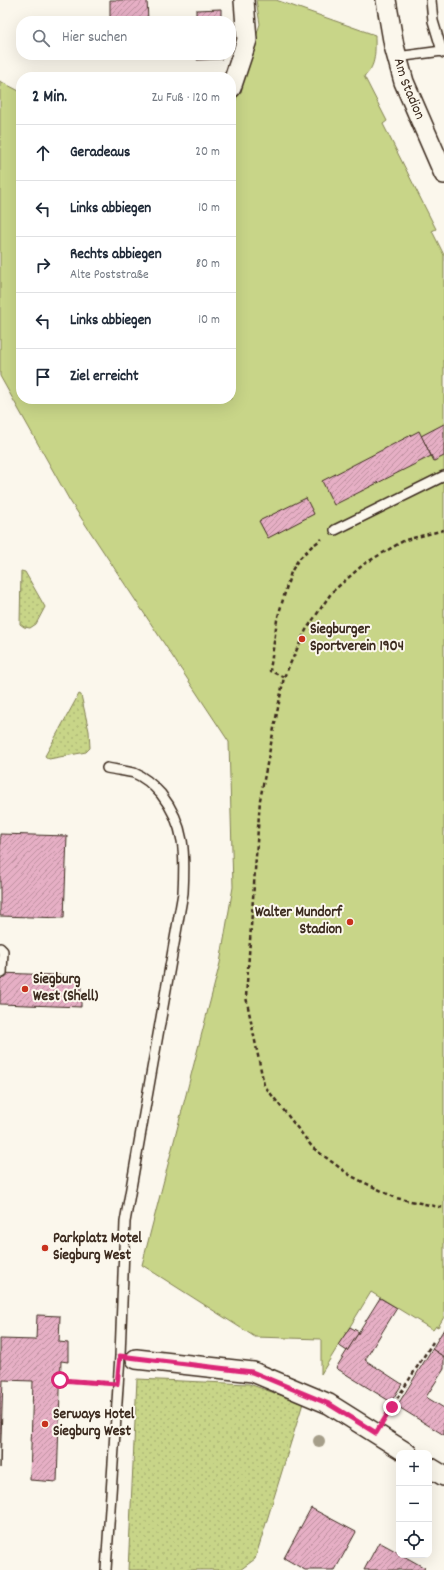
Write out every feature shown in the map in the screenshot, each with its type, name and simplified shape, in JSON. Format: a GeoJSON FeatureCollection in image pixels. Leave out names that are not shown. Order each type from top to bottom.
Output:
{"type":"FeatureCollection","features":[{"type":"Feature","properties":{"kind":"street"},"geometry":{"type":"LineString","coordinates":[[236,73],[247,40],[244,0]]}},
{"type":"Feature","properties":{"kind":"street","name":"Am Stadion"},"geometry":{"type":"LineString","coordinates":[[386,0],[396,57],[404,82],[444,174]]}},
{"type":"Feature","properties":{"kind":"street"},"geometry":{"type":"LineString","coordinates":[[128,1358],[252,1372],[329,1404],[402,1450]]}},
{"type":"Feature","properties":{"kind":"street"},"geometry":{"type":"LineString","coordinates":[[432,1469],[444,1476]]}},
{"type":"Feature","properties":{"kind":"lane"},"geometry":{"type":"LineString","coordinates":[[396,57],[443,52],[433,21],[431,0]]}},
{"type":"Feature","properties":{"kind":"lane"},"geometry":{"type":"LineString","coordinates":[[335,530],[444,476]]}},
{"type":"Feature","properties":{"kind":"lane"},"geometry":{"type":"LineString","coordinates":[[106,1570],[117,1384],[128,1358],[125,1222],[183,894],[185,858],[181,832],[172,808],[154,786],[135,774],[107,768]]}},
{"type":"Feature","properties":{"kind":"lane"},"geometry":{"type":"LineString","coordinates":[[0,948],[3,951],[2,973]]}},
{"type":"Feature","properties":{"kind":"path"},"geometry":{"type":"LineString","coordinates":[[284,676],[270,671],[277,620],[291,572],[298,560],[312,546],[335,530]]}},
{"type":"Feature","properties":{"kind":"path"},"geometry":{"type":"LineString","coordinates":[[444,530],[405,540],[364,564],[332,592],[306,630],[284,676],[260,800],[246,997],[264,1085],[313,1148],[351,1176],[396,1198],[444,1208]]}},
{"type":"Feature","properties":{"kind":"path"},"geometry":{"type":"LineString","coordinates":[[376,1433],[433,1342]]}},
{"type":"Feature","properties":{"kind":"path"},"geometry":{"type":"LineString","coordinates":[[60,1380],[117,1384]]}},
{"type":"Feature","properties":{"kind":"green space","name":"Siegburger Sportverein 1904"},"geometry":{"type":"Polygon","coordinates":[[[256,0],[276,0],[375,35],[375,52],[373,63],[371,68],[364,76],[387,121],[383,124],[436,229],[432,231],[444,255],[444,1317],[438,1327],[436,1326],[433,1330],[371,1292],[321,1374],[321,1339],[255,1337],[142,1265],[220,963],[233,887],[229,742],[70,501],[0,376],[0,81],[16,89],[16,404],[236,404],[236,99],[260,24],[256,0]]]}},
{"type":"Feature","properties":{"kind":"green space"},"geometry":{"type":"Polygon","coordinates":[[[21,571],[25,572],[45,607],[36,624],[30,628],[24,627],[20,624],[21,571]]]}},
{"type":"Feature","properties":{"kind":"green space"},"geometry":{"type":"Polygon","coordinates":[[[79,694],[81,695],[89,731],[90,748],[86,752],[49,759],[45,756],[79,694]]]}},
{"type":"Feature","properties":{"kind":"green space"},"geometry":{"type":"Polygon","coordinates":[[[137,1379],[249,1384],[303,1403],[255,1559],[240,1570],[128,1570],[137,1379]]]}},
{"type":"Feature","properties":{"kind":"building"},"geometry":{"type":"Polygon","coordinates":[[[110,0],[147,0],[148,16],[110,16],[110,0]]]}},
{"type":"Feature","properties":{"kind":"building"},"geometry":{"type":"Polygon","coordinates":[[[221,9],[221,16],[196,16],[196,10],[221,9]]]}},
{"type":"Feature","properties":{"kind":"building"},"geometry":{"type":"Polygon","coordinates":[[[444,424],[444,456],[434,461],[421,436],[444,424]]]}},
{"type":"Feature","properties":{"kind":"building"},"geometry":{"type":"Polygon","coordinates":[[[419,431],[431,456],[334,505],[322,481],[419,431]]]}},
{"type":"Feature","properties":{"kind":"building"},"geometry":{"type":"Polygon","coordinates":[[[306,498],[314,514],[268,538],[259,521],[306,498]]]}},
{"type":"Feature","properties":{"kind":"building"},"geometry":{"type":"Polygon","coordinates":[[[0,834],[67,836],[64,918],[0,916],[0,834]]]}},
{"type":"Feature","properties":{"kind":"building"},"geometry":{"type":"Polygon","coordinates":[[[0,973],[81,976],[81,1007],[0,1004],[0,973]]]}},
{"type":"Feature","properties":{"kind":"building"},"geometry":{"type":"Polygon","coordinates":[[[380,1298],[397,1308],[365,1360],[402,1384],[391,1402],[336,1368],[380,1298]]]}},
{"type":"Feature","properties":{"kind":"building","name":"Serways Hotel Siegburg West"},"geometry":{"type":"Polygon","coordinates":[[[37,1315],[60,1316],[59,1342],[68,1343],[68,1362],[61,1361],[57,1482],[30,1480],[33,1381],[3,1380],[0,1468],[0,1339],[36,1340],[37,1315]]]}},
{"type":"Feature","properties":{"kind":"building"},"geometry":{"type":"Polygon","coordinates":[[[350,1327],[359,1332],[347,1351],[338,1345],[350,1327]]]}},
{"type":"Feature","properties":{"kind":"building"},"geometry":{"type":"Polygon","coordinates":[[[444,1329],[444,1357],[432,1349],[444,1329]]]}},
{"type":"Feature","properties":{"kind":"building"},"geometry":{"type":"Polygon","coordinates":[[[432,1349],[444,1357],[444,1369],[426,1397],[444,1408],[444,1435],[397,1406],[432,1349]]]}},
{"type":"Feature","properties":{"kind":"building"},"geometry":{"type":"Polygon","coordinates":[[[311,1508],[356,1532],[335,1570],[305,1570],[284,1558],[311,1508]]]}},
{"type":"Feature","properties":{"kind":"building"},"geometry":{"type":"Polygon","coordinates":[[[379,1542],[396,1551],[396,1558],[407,1558],[425,1568],[423,1570],[364,1570],[379,1542]]]}},
{"type":"Feature","properties":{"kind":"place","name":"Siegburger Sportverein 1904"},"geometry":{"type":"Point","coordinates":[302,639]}},
{"type":"Feature","properties":{"kind":"place","name":"Walter Mundorf Stadion"},"geometry":{"type":"Point","coordinates":[350,922]}},
{"type":"Feature","properties":{"kind":"place","name":"Siegburg West (Shell)"},"geometry":{"type":"Point","coordinates":[25,989]}},
{"type":"Feature","properties":{"kind":"place","name":"Parkplatz Motel Siegburg West"},"geometry":{"type":"Point","coordinates":[45,1248]}},
{"type":"Feature","properties":{"kind":"place","name":"Serways Hotel Siegburg West"},"geometry":{"type":"Point","coordinates":[45,1424]}},
{"type":"Feature","properties":{"kind":"route"},"geometry":{"type":"LineString","coordinates":[[60,1380],[117,1384],[120,1356],[252,1372],[289,1386],[329,1404],[376,1433],[392,1407]]}}]}
